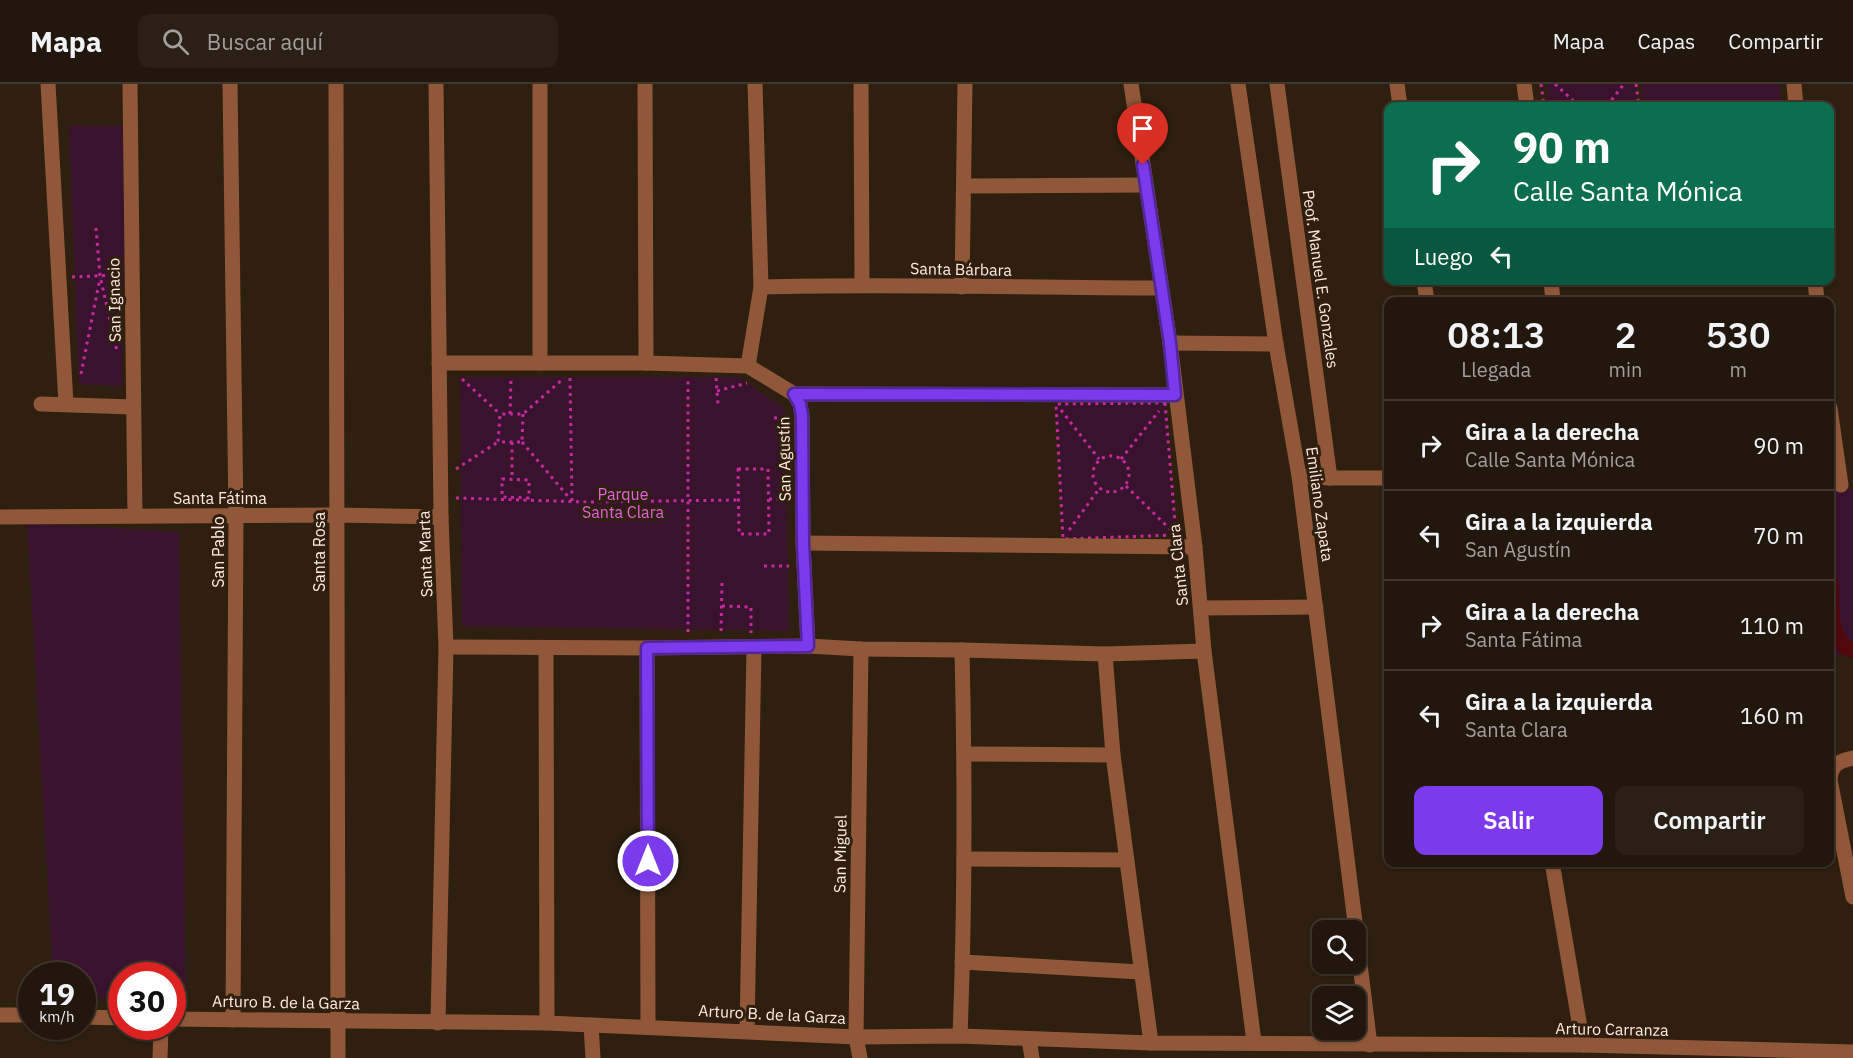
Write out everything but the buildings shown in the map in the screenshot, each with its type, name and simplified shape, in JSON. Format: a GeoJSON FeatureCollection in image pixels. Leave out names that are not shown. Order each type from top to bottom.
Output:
{"type":"FeatureCollection","features":[{"type":"Feature","properties":{"kind":"street"},"geometry":{"type":"LineString","coordinates":[[48,84],[66,404]]}},
{"type":"Feature","properties":{"kind":"street","name":"San Ignacio"},"geometry":{"type":"LineString","coordinates":[[130,84],[135,516]]}},
{"type":"Feature","properties":{"kind":"street","name":"San Pablo"},"geometry":{"type":"LineString","coordinates":[[230,84],[236,516],[233,1020]]}},
{"type":"Feature","properties":{"kind":"street","name":"Santa Rosa"},"geometry":{"type":"LineString","coordinates":[[336,84],[338,1058]]}},
{"type":"Feature","properties":{"kind":"street","name":"Santa Marta"},"geometry":{"type":"LineString","coordinates":[[436,84],[441,516],[446,646],[438,1023]]}},
{"type":"Feature","properties":{"kind":"street"},"geometry":{"type":"LineString","coordinates":[[540,84],[540,363]]}},
{"type":"Feature","properties":{"kind":"street"},"geometry":{"type":"LineString","coordinates":[[645,84],[646,363]]}},
{"type":"Feature","properties":{"kind":"street"},"geometry":{"type":"LineString","coordinates":[[440,363],[646,363],[747,372],[760,287],[755,84]]}},
{"type":"Feature","properties":{"kind":"street"},"geometry":{"type":"LineString","coordinates":[[861,84],[862,284]]}},
{"type":"Feature","properties":{"kind":"street"},"geometry":{"type":"LineString","coordinates":[[962,287],[965,84]]}},
{"type":"Feature","properties":{"kind":"street","name":"Santa Clara"},"geometry":{"type":"LineString","coordinates":[[1131,84],[1170,343],[1170,399],[1195,548],[1204,651],[1254,1042]]}},
{"type":"Feature","properties":{"kind":"street","name":"Emiliano Zapata"},"geometry":{"type":"LineString","coordinates":[[1238,84],[1276,344],[1299,476],[1355,920]]}},
{"type":"Feature","properties":{"kind":"street","name":"Peof. Manuel E. Gonzales"},"geometry":{"type":"LineString","coordinates":[[1277,84],[1330,478]]}},
{"type":"Feature","properties":{"kind":"street"},"geometry":{"type":"LineString","coordinates":[[1397,84],[1399,102]]}},
{"type":"Feature","properties":{"kind":"street"},"geometry":{"type":"LineString","coordinates":[[1524,84],[1526,102]]}},
{"type":"Feature","properties":{"kind":"street"},"geometry":{"type":"LineString","coordinates":[[1794,84],[1796,102]]}},
{"type":"Feature","properties":{"kind":"street"},"geometry":{"type":"LineString","coordinates":[[964,186],[1145,185]]}},
{"type":"Feature","properties":{"kind":"street","name":"Santa Bárbara"},"geometry":{"type":"LineString","coordinates":[[760,287],[862,284],[1160,288]]}},
{"type":"Feature","properties":{"kind":"street"},"geometry":{"type":"LineString","coordinates":[[1170,343],[1276,344]]}},
{"type":"Feature","properties":{"kind":"street","name":"San Agustín"},"geometry":{"type":"LineString","coordinates":[[747,372],[800,404],[808,646]]}},
{"type":"Feature","properties":{"kind":"street"},"geometry":{"type":"LineString","coordinates":[[792,400],[1170,399]]}},
{"type":"Feature","properties":{"kind":"street"},"geometry":{"type":"LineString","coordinates":[[41,404],[133,407]]}},
{"type":"Feature","properties":{"kind":"street"},"geometry":{"type":"LineString","coordinates":[[1834,436],[1841,485]]}},
{"type":"Feature","properties":{"kind":"street"},"geometry":{"type":"LineString","coordinates":[[1299,476],[1384,477]]}},
{"type":"Feature","properties":{"kind":"street","name":"Santa Fátima"},"geometry":{"type":"LineString","coordinates":[[0,517],[441,516]]}},
{"type":"Feature","properties":{"kind":"street"},"geometry":{"type":"LineString","coordinates":[[803,543],[1195,548]]}},
{"type":"Feature","properties":{"kind":"street"},"geometry":{"type":"LineString","coordinates":[[1201,608],[1316,607]]}},
{"type":"Feature","properties":{"kind":"street"},"geometry":{"type":"LineString","coordinates":[[446,646],[647,648],[752,641],[861,649],[1105,654],[1204,651]]}},
{"type":"Feature","properties":{"kind":"street"},"geometry":{"type":"LineString","coordinates":[[747,1031],[752,641]]}},
{"type":"Feature","properties":{"kind":"street"},"geometry":{"type":"LineString","coordinates":[[546,648],[547,1023]]}},
{"type":"Feature","properties":{"kind":"street"},"geometry":{"type":"LineString","coordinates":[[647,648],[648,1027]]}},
{"type":"Feature","properties":{"kind":"street","name":"San Miguel"},"geometry":{"type":"LineString","coordinates":[[860,1058],[856,1036],[861,649]]}},
{"type":"Feature","properties":{"kind":"street"},"geometry":{"type":"LineString","coordinates":[[960,1036],[964,859],[962,650]]}},
{"type":"Feature","properties":{"kind":"street"},"geometry":{"type":"LineString","coordinates":[[1105,654],[1113,755],[1151,1043]]}},
{"type":"Feature","properties":{"kind":"street"},"geometry":{"type":"LineString","coordinates":[[964,754],[1113,755]]}},
{"type":"Feature","properties":{"kind":"street"},"geometry":{"type":"LineString","coordinates":[[1834,766],[1837,762],[1853,758]]}},
{"type":"Feature","properties":{"kind":"street"},"geometry":{"type":"LineString","coordinates":[[1834,800],[1853,897]]}},
{"type":"Feature","properties":{"kind":"street"},"geometry":{"type":"LineString","coordinates":[[964,859],[1126,860]]}},
{"type":"Feature","properties":{"kind":"street"},"geometry":{"type":"LineString","coordinates":[[1553,867],[1583,1045]]}},
{"type":"Feature","properties":{"kind":"street"},"geometry":{"type":"LineString","coordinates":[[963,962],[1141,972]]}},
{"type":"Feature","properties":{"kind":"street","name":"Emiliano Zapata"},"geometry":{"type":"LineString","coordinates":[[1361,974],[1370,1045]]}},
{"type":"Feature","properties":{"kind":"street"},"geometry":{"type":"LineString","coordinates":[[0,1015],[18,1015]]}},
{"type":"Feature","properties":{"kind":"street","name":"Arturo B. de la Garza"},"geometry":{"type":"LineString","coordinates":[[186,1019],[547,1023],[856,1036],[960,1036],[1151,1043],[1254,1042],[1370,1045]]}},
{"type":"Feature","properties":{"kind":"street"},"geometry":{"type":"LineString","coordinates":[[591,1025],[593,1058]]}},
{"type":"Feature","properties":{"kind":"street"},"geometry":{"type":"LineString","coordinates":[[1029,1039],[1032,1058]]}},
{"type":"Feature","properties":{"kind":"street"},"geometry":{"type":"LineString","coordinates":[[160,1058],[161,1040]]}},
{"type":"Feature","properties":{"kind":"street","name":"Arturo Carranza"},"geometry":{"type":"LineString","coordinates":[[1370,1045],[1583,1045],[1853,1052]]}},
{"type":"Feature","properties":{"kind":"path"},"geometry":{"type":"LineString","coordinates":[[1541,84],[1543,102]]}},
{"type":"Feature","properties":{"kind":"path"},"geometry":{"type":"LineString","coordinates":[[1555,84],[1575,102]]}},
{"type":"Feature","properties":{"kind":"path"},"geometry":{"type":"LineString","coordinates":[[1610,102],[1624,84]]}},
{"type":"Feature","properties":{"kind":"path"},"geometry":{"type":"LineString","coordinates":[[1636,84],[1639,102]]}},
{"type":"Feature","properties":{"kind":"path"},"geometry":{"type":"LineString","coordinates":[[96,228],[100,276],[118,356]]}},
{"type":"Feature","properties":{"kind":"path"},"geometry":{"type":"LineString","coordinates":[[73,288],[72,277],[118,275]]}},
{"type":"Feature","properties":{"kind":"path"},"geometry":{"type":"LineString","coordinates":[[79,384],[100,276]]}},
{"type":"Feature","properties":{"kind":"path"},"geometry":{"type":"LineString","coordinates":[[77,367],[77,378]]}},
{"type":"Feature","properties":{"kind":"path"},"geometry":{"type":"LineString","coordinates":[[717,391],[753,382],[747,372]]}},
{"type":"Feature","properties":{"kind":"path"},"geometry":{"type":"LineString","coordinates":[[510,414],[511,373]]}},
{"type":"Feature","properties":{"kind":"path"},"geometry":{"type":"LineString","coordinates":[[558,373],[570,373]]}},
{"type":"Feature","properties":{"kind":"path"},"geometry":{"type":"LineString","coordinates":[[570,373],[572,502]]}},
{"type":"Feature","properties":{"kind":"path"},"geometry":{"type":"LineString","coordinates":[[460,377],[500,414],[524,414],[570,373]]}},
{"type":"Feature","properties":{"kind":"path"},"geometry":{"type":"LineString","coordinates":[[688,373],[688,634]]}},
{"type":"Feature","properties":{"kind":"path"},"geometry":{"type":"LineString","coordinates":[[716,373],[718,405]]}},
{"type":"Feature","properties":{"kind":"path"},"geometry":{"type":"LineString","coordinates":[[1056,404],[1170,399]]}},
{"type":"Feature","properties":{"kind":"path"},"geometry":{"type":"LineString","coordinates":[[1121,459],[1170,399]]}},
{"type":"Feature","properties":{"kind":"path"},"geometry":{"type":"LineString","coordinates":[[1170,399],[1176,535]]}},
{"type":"Feature","properties":{"kind":"path"},"geometry":{"type":"LineString","coordinates":[[774,418],[789,417],[792,400]]}},
{"type":"Feature","properties":{"kind":"path"},"geometry":{"type":"LineString","coordinates":[[1056,404],[1100,460]]}},
{"type":"Feature","properties":{"kind":"path"},"geometry":{"type":"LineString","coordinates":[[1056,404],[1063,539]]}},
{"type":"Feature","properties":{"kind":"path"},"geometry":{"type":"LineString","coordinates":[[498,442],[500,414]]}},
{"type":"Feature","properties":{"kind":"path"},"geometry":{"type":"LineString","coordinates":[[524,414],[522,442],[572,502]]}},
{"type":"Feature","properties":{"kind":"path"},"geometry":{"type":"LineString","coordinates":[[456,470],[498,442],[522,442]]}},
{"type":"Feature","properties":{"kind":"path"},"geometry":{"type":"LineString","coordinates":[[512,442],[512,479]]}},
{"type":"Feature","properties":{"kind":"path"},"geometry":{"type":"LineString","coordinates":[[1110,456],[1121,459],[1129,468],[1130,474],[1122,490],[1110,493],[1099,489],[1093,474],[1100,460],[1110,456]]}},
{"type":"Feature","properties":{"kind":"path"},"geometry":{"type":"LineString","coordinates":[[456,459],[456,479]]}},
{"type":"Feature","properties":{"kind":"path"},"geometry":{"type":"LineString","coordinates":[[738,469],[768,469],[769,499],[769,534],[739,534],[738,469]]}},
{"type":"Feature","properties":{"kind":"path"},"geometry":{"type":"LineString","coordinates":[[502,479],[512,479],[529,480],[529,498],[502,497],[502,479]]}},
{"type":"Feature","properties":{"kind":"path"},"geometry":{"type":"LineString","coordinates":[[1126,486],[1176,535]]}},
{"type":"Feature","properties":{"kind":"path"},"geometry":{"type":"LineString","coordinates":[[456,488],[457,509]]}},
{"type":"Feature","properties":{"kind":"path"},"geometry":{"type":"LineString","coordinates":[[1063,539],[1099,489]]}},
{"type":"Feature","properties":{"kind":"path"},"geometry":{"type":"LineString","coordinates":[[456,498],[572,502],[738,500]]}},
{"type":"Feature","properties":{"kind":"path"},"geometry":{"type":"LineString","coordinates":[[769,499],[791,499]]}},
{"type":"Feature","properties":{"kind":"path"},"geometry":{"type":"LineString","coordinates":[[1063,539],[1176,535]]}},
{"type":"Feature","properties":{"kind":"path"},"geometry":{"type":"LineString","coordinates":[[764,567],[792,567]]}},
{"type":"Feature","properties":{"kind":"path"},"geometry":{"type":"LineString","coordinates":[[721,635],[722,582]]}},
{"type":"Feature","properties":{"kind":"path"},"geometry":{"type":"LineString","coordinates":[[722,606],[751,607],[752,641]]}},
{"type":"Feature","properties":{"kind":"green space"},"geometry":{"type":"Polygon","coordinates":[[[1546,84],[1635,84],[1637,102],[1548,102],[1546,84]]]}},
{"type":"Feature","properties":{"kind":"green space"},"geometry":{"type":"Polygon","coordinates":[[[1641,84],[1779,84],[1781,102],[1643,102],[1641,84]]]}},
{"type":"Feature","properties":{"kind":"green space"},"geometry":{"type":"Polygon","coordinates":[[[69,126],[127,126],[122,386],[79,384],[69,126]]]}},
{"type":"Feature","properties":{"kind":"green space","name":"Parque Santa Clara"},"geometry":{"type":"Polygon","coordinates":[[[460,377],[738,377],[785,409],[789,631],[462,626],[460,377]]]}},
{"type":"Feature","properties":{"kind":"green space"},"geometry":{"type":"Polygon","coordinates":[[[1165,403],[1176,535],[1063,539],[1056,404],[1165,403]]]}},
{"type":"Feature","properties":{"kind":"green space"},"geometry":{"type":"Polygon","coordinates":[[[1834,489],[1853,489],[1853,655],[1834,655],[1834,489]]]}},
{"type":"Feature","properties":{"kind":"green space"},"geometry":{"type":"Polygon","coordinates":[[[27,523],[179,532],[185,962],[108,962],[108,999],[96,998],[96,962],[52,962],[27,523]]]}},
{"type":"Feature","properties":{"kind":"waterway"},"geometry":{"type":"LineString","coordinates":[[1834,628],[1839,640],[1853,650]]}},
{"type":"Feature","properties":{"kind":"route"},"geometry":{"type":"LineString","coordinates":[[648,861],[647,648],[808,646],[803,543],[802,416],[800,404],[794,394],[1175,395],[1170,343],[1143,165]]}}]}
